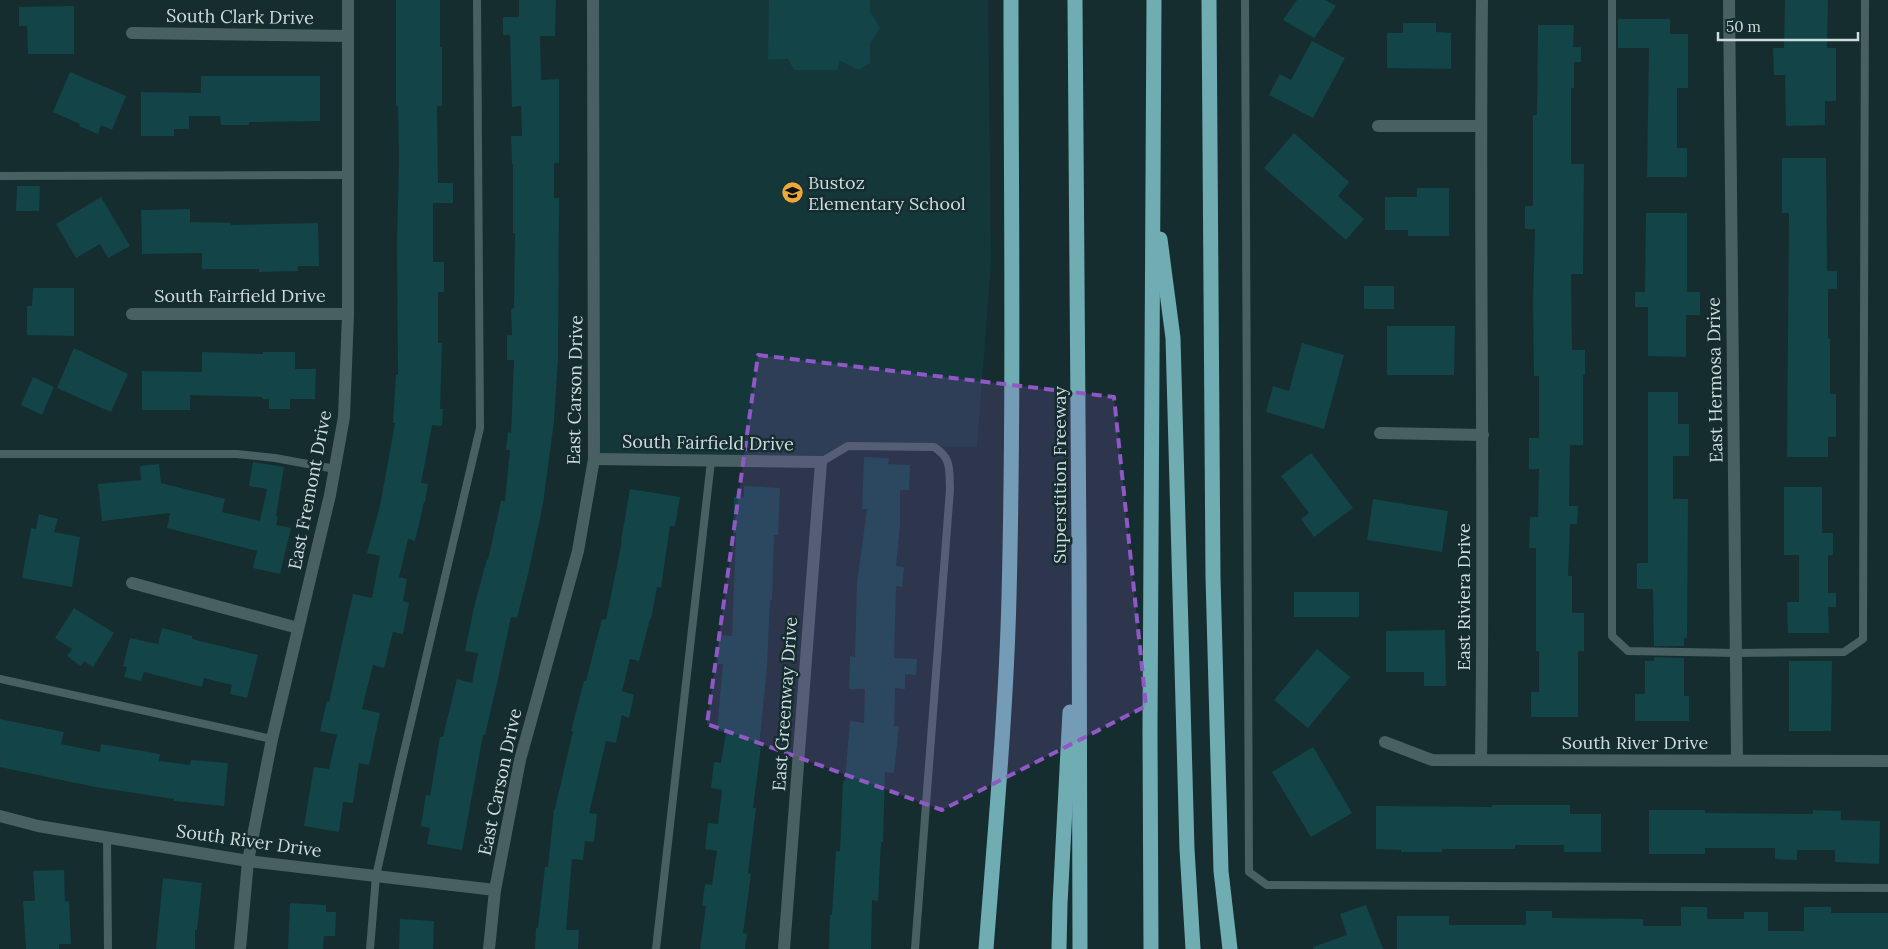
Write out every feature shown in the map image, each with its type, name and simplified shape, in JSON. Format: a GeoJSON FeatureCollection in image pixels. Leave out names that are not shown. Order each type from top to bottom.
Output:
{"type":"FeatureCollection","features":[{"type":"Feature","properties":{"kind":"highway"},"geometry":{"type":"LineString","coordinates":[[986,949],[1006,683],[1009,597],[1011,469],[1011,0]]}},
{"type":"Feature","properties":{"kind":"highway","name":"Superstition Freeway"},"geometry":{"type":"LineString","coordinates":[[1075,0],[1080,949]]}},
{"type":"Feature","properties":{"kind":"highway"},"geometry":{"type":"LineString","coordinates":[[1151,949],[1150,730],[1154,0]]}},
{"type":"Feature","properties":{"kind":"highway"},"geometry":{"type":"LineString","coordinates":[[1209,0],[1213,576],[1221,871],[1230,949]]}},
{"type":"Feature","properties":{"kind":"highway"},"geometry":{"type":"LineString","coordinates":[[1153,183],[1173,338],[1187,849],[1193,949]]}},
{"type":"Feature","properties":{"kind":"highway"},"geometry":{"type":"LineString","coordinates":[[1060,949],[1060,904],[1079,553]]}},
{"type":"Feature","properties":{"kind":"street","name":"East Fremont Drive"},"geometry":{"type":"LineString","coordinates":[[240,949],[248,861],[272,739],[330,495],[344,417],[348,314],[348,0]]}},
{"type":"Feature","properties":{"kind":"street","name":"East Carson Drive"},"geometry":{"type":"LineString","coordinates":[[490,949],[495,890],[520,760],[578,551],[594,459],[593,0]]}},
{"type":"Feature","properties":{"kind":"street","name":"East Riviera Drive"},"geometry":{"type":"LineString","coordinates":[[1481,760],[1483,435],[1482,0]]}},
{"type":"Feature","properties":{"kind":"street","name":"East Hermosa Drive"},"geometry":{"type":"LineString","coordinates":[[1729,0],[1737,760]]}},
{"type":"Feature","properties":{"kind":"street","name":"South Clark Drive"},"geometry":{"type":"LineString","coordinates":[[132,33],[348,36]]}},
{"type":"Feature","properties":{"kind":"street"},"geometry":{"type":"LineString","coordinates":[[1378,126],[1481,126]]}},
{"type":"Feature","properties":{"kind":"street","name":"South Fairfield Drive"},"geometry":{"type":"LineString","coordinates":[[132,314],[348,314]]}},
{"type":"Feature","properties":{"kind":"street"},"geometry":{"type":"LineString","coordinates":[[1380,433],[1483,435]]}},
{"type":"Feature","properties":{"kind":"street","name":"South Fairfield Drive"},"geometry":{"type":"LineString","coordinates":[[594,459],[821,462]]}},
{"type":"Feature","properties":{"kind":"street","name":"East Greenway Drive"},"geometry":{"type":"LineString","coordinates":[[784,949],[821,462]]}},
{"type":"Feature","properties":{"kind":"street"},"geometry":{"type":"LineString","coordinates":[[132,582],[298,628]]}},
{"type":"Feature","properties":{"kind":"street","name":"South River Drive"},"geometry":{"type":"LineString","coordinates":[[1385,742],[1432,760],[1888,762]]}},
{"type":"Feature","properties":{"kind":"street","name":"South River Drive"},"geometry":{"type":"LineString","coordinates":[[0,816],[38,826],[248,861],[495,890]]}},
{"type":"Feature","properties":{"kind":"lane"},"geometry":{"type":"LineString","coordinates":[[370,949],[376,876],[398,773],[480,428],[478,0]]}},
{"type":"Feature","properties":{"kind":"lane"},"geometry":{"type":"LineString","coordinates":[[1245,0],[1249,872],[1267,885],[1888,888]]}},
{"type":"Feature","properties":{"kind":"lane"},"geometry":{"type":"LineString","coordinates":[[1612,0],[1612,636],[1628,651],[1736,653],[1844,652],[1863,639],[1865,0]]}},
{"type":"Feature","properties":{"kind":"lane"},"geometry":{"type":"LineString","coordinates":[[0,176],[348,175]]}},
{"type":"Feature","properties":{"kind":"lane"},"geometry":{"type":"LineString","coordinates":[[821,462],[848,446],[934,448],[944,453],[949,464],[950,489],[915,949]]}},
{"type":"Feature","properties":{"kind":"lane"},"geometry":{"type":"LineString","coordinates":[[0,454],[237,454],[275,458],[335,469]]}},
{"type":"Feature","properties":{"kind":"lane"},"geometry":{"type":"LineString","coordinates":[[656,949],[710,460]]}},
{"type":"Feature","properties":{"kind":"lane"},"geometry":{"type":"LineString","coordinates":[[0,679],[272,739]]}},
{"type":"Feature","properties":{"kind":"lane"},"geometry":{"type":"LineString","coordinates":[[108,838],[108,949]]}},
{"type":"Feature","properties":{"kind":"highlighted area"},"geometry":{"type":"Polygon","coordinates":[[[758,355],[1114,397],[1146,706],[942,810],[707,724],[758,355]]]}},
{"type":"Feature","properties":{"kind":"shaded area","name":"Bustoz Elementary School"},"geometry":{"type":"Polygon","coordinates":[[[593,0],[988,0],[991,263],[977,447],[848,446],[821,462],[594,459],[593,0]]]}},
{"type":"Feature","properties":{"kind":"building"},"geometry":{"type":"Polygon","coordinates":[[[396,0],[440,0],[442,106],[437,106],[438,183],[453,183],[453,203],[433,203],[433,262],[444,262],[444,292],[438,292],[438,343],[442,343],[440,409],[443,409],[442,426],[432,425],[421,483],[428,484],[425,502],[415,541],[408,539],[399,577],[407,579],[403,601],[409,603],[403,634],[393,632],[384,668],[373,665],[362,709],[380,713],[369,765],[359,763],[353,803],[343,802],[339,832],[304,826],[314,767],[329,769],[337,735],[320,731],[327,701],[329,702],[353,594],[372,598],[380,556],[367,553],[380,506],[395,423],[393,423],[396,375],[398,375],[397,244],[399,160],[398,106],[396,106],[396,0]]]}},
{"type":"Feature","properties":{"kind":"building"},"geometry":{"type":"Polygon","coordinates":[[[519,0],[556,0],[555,36],[540,36],[541,80],[559,79],[559,163],[554,163],[554,198],[559,198],[558,359],[554,421],[543,504],[529,570],[517,618],[511,617],[485,735],[483,735],[462,850],[427,844],[430,828],[421,826],[426,795],[430,796],[440,737],[443,737],[457,679],[472,683],[478,653],[465,651],[474,607],[488,560],[501,501],[505,501],[510,450],[506,450],[508,432],[511,433],[514,360],[507,360],[507,335],[512,335],[511,309],[514,308],[515,233],[513,233],[511,136],[522,136],[521,106],[512,107],[510,35],[503,35],[503,17],[519,17],[519,0]]]}},
{"type":"Feature","properties":{"kind":"building"},"geometry":{"type":"Polygon","coordinates":[[[769,0],[870,0],[870,11],[880,28],[870,43],[870,63],[859,70],[839,60],[838,70],[794,70],[788,59],[768,59],[769,0]]]}},
{"type":"Feature","properties":{"kind":"building"},"geometry":{"type":"Polygon","coordinates":[[[1297,0],[1325,0],[1336,6],[1314,38],[1283,20],[1297,0]]]}},
{"type":"Feature","properties":{"kind":"building"},"geometry":{"type":"Polygon","coordinates":[[[1785,0],[1828,0],[1827,48],[1836,48],[1836,101],[1825,101],[1825,125],[1786,126],[1785,75],[1774,75],[1773,48],[1784,48],[1785,0]]]}},
{"type":"Feature","properties":{"kind":"building"},"geometry":{"type":"Polygon","coordinates":[[[74,6],[74,54],[28,54],[27,26],[19,26],[19,7],[74,6]]]}},
{"type":"Feature","properties":{"kind":"building"},"geometry":{"type":"Polygon","coordinates":[[[1618,19],[1670,19],[1670,34],[1688,34],[1688,88],[1677,88],[1677,148],[1687,148],[1687,177],[1647,177],[1649,48],[1618,48],[1618,19]]]}},
{"type":"Feature","properties":{"kind":"building"},"geometry":{"type":"Polygon","coordinates":[[[1403,23],[1436,23],[1436,32],[1451,33],[1451,69],[1387,68],[1387,33],[1403,33],[1403,23]]]}},
{"type":"Feature","properties":{"kind":"building"},"geometry":{"type":"Polygon","coordinates":[[[1538,25],[1574,25],[1573,47],[1581,47],[1581,62],[1574,62],[1574,88],[1571,88],[1571,164],[1584,164],[1583,274],[1571,274],[1572,350],[1585,350],[1585,375],[1583,375],[1583,445],[1570,445],[1569,506],[1578,506],[1577,524],[1570,524],[1568,576],[1572,576],[1572,613],[1584,613],[1584,651],[1578,651],[1578,717],[1531,717],[1531,692],[1539,692],[1539,651],[1536,651],[1536,548],[1529,548],[1530,517],[1538,517],[1539,469],[1529,469],[1529,438],[1539,438],[1539,376],[1534,376],[1533,300],[1535,229],[1525,229],[1525,206],[1533,206],[1533,115],[1537,115],[1538,25]]]}},
{"type":"Feature","properties":{"kind":"building"},"geometry":{"type":"Polygon","coordinates":[[[1312,41],[1345,58],[1313,118],[1269,95],[1280,74],[1291,80],[1312,41]]]}},
{"type":"Feature","properties":{"kind":"building"},"geometry":{"type":"Polygon","coordinates":[[[70,72],[126,96],[112,130],[101,125],[98,134],[53,112],[70,72]]]}},
{"type":"Feature","properties":{"kind":"building"},"geometry":{"type":"Polygon","coordinates":[[[201,76],[320,76],[320,121],[249,122],[249,125],[221,125],[220,116],[189,116],[189,129],[174,129],[174,136],[141,136],[141,92],[201,93],[201,76]]]}},
{"type":"Feature","properties":{"kind":"building"},"geometry":{"type":"Polygon","coordinates":[[[1294,133],[1349,182],[1338,196],[1364,219],[1346,240],[1264,168],[1294,133]]]}},
{"type":"Feature","properties":{"kind":"building"},"geometry":{"type":"Polygon","coordinates":[[[1782,158],[1826,158],[1827,271],[1837,271],[1837,289],[1828,289],[1830,394],[1836,394],[1836,437],[1828,437],[1828,457],[1787,457],[1789,213],[1782,213],[1782,158]]]}},
{"type":"Feature","properties":{"kind":"building"},"geometry":{"type":"Polygon","coordinates":[[[17,186],[40,186],[39,211],[16,211],[17,186]]]}},
{"type":"Feature","properties":{"kind":"building"},"geometry":{"type":"Polygon","coordinates":[[[1417,188],[1449,188],[1449,236],[1408,236],[1408,230],[1385,230],[1385,197],[1417,197],[1417,188]]]}},
{"type":"Feature","properties":{"kind":"building"},"geometry":{"type":"Polygon","coordinates":[[[101,197],[130,246],[108,258],[100,244],[76,258],[56,224],[101,197]]]}},
{"type":"Feature","properties":{"kind":"building"},"geometry":{"type":"Polygon","coordinates":[[[190,209],[190,222],[231,223],[231,225],[318,223],[319,266],[298,266],[298,271],[259,272],[259,269],[202,269],[202,253],[142,254],[141,210],[190,209]]]}},
{"type":"Feature","properties":{"kind":"building"},"geometry":{"type":"Polygon","coordinates":[[[1646,213],[1687,213],[1687,292],[1700,292],[1700,315],[1686,315],[1686,357],[1648,356],[1648,307],[1635,307],[1635,292],[1645,292],[1646,213]]]}},
{"type":"Feature","properties":{"kind":"building"},"geometry":{"type":"Polygon","coordinates":[[[1364,286],[1394,286],[1394,309],[1364,309],[1364,286]]]}},
{"type":"Feature","properties":{"kind":"building"},"geometry":{"type":"Polygon","coordinates":[[[33,288],[74,288],[74,336],[27,335],[27,306],[32,306],[33,288]]]}},
{"type":"Feature","properties":{"kind":"building"},"geometry":{"type":"Polygon","coordinates":[[[1387,326],[1455,326],[1454,375],[1387,375],[1387,326]]]}},
{"type":"Feature","properties":{"kind":"building"},"geometry":{"type":"Polygon","coordinates":[[[1302,343],[1344,355],[1324,429],[1266,412],[1273,386],[1289,391],[1302,343]]]}},
{"type":"Feature","properties":{"kind":"building"},"geometry":{"type":"Polygon","coordinates":[[[74,348],[128,374],[111,412],[57,388],[74,348]]]}},
{"type":"Feature","properties":{"kind":"building"},"geometry":{"type":"Polygon","coordinates":[[[202,352],[263,354],[263,352],[295,352],[295,369],[316,369],[315,399],[290,399],[290,409],[269,409],[269,399],[262,399],[262,397],[190,395],[190,410],[142,410],[142,371],[202,372],[202,352]]]}},
{"type":"Feature","properties":{"kind":"building"},"geometry":{"type":"Polygon","coordinates":[[[33,377],[54,387],[42,415],[21,405],[33,377]]]}},
{"type":"Feature","properties":{"kind":"building"},"geometry":{"type":"Polygon","coordinates":[[[1648,392],[1678,392],[1678,424],[1689,424],[1689,456],[1673,456],[1673,499],[1688,499],[1687,638],[1684,638],[1684,646],[1654,646],[1653,589],[1637,589],[1637,563],[1648,563],[1648,392]]]}},
{"type":"Feature","properties":{"kind":"building"},"geometry":{"type":"Polygon","coordinates":[[[1311,453],[1353,508],[1314,537],[1301,519],[1309,513],[1281,476],[1311,453]]]}},
{"type":"Feature","properties":{"kind":"building"},"geometry":{"type":"Polygon","coordinates":[[[864,457],[889,458],[888,464],[910,465],[909,490],[900,490],[900,525],[896,566],[904,567],[902,587],[896,586],[894,658],[917,659],[916,675],[905,674],[905,689],[895,688],[894,726],[899,726],[894,773],[885,772],[883,842],[881,842],[878,901],[872,900],[871,949],[829,949],[830,915],[832,915],[836,851],[840,851],[843,781],[845,781],[850,721],[864,723],[865,689],[849,689],[850,656],[855,657],[857,583],[867,509],[862,509],[864,457]]]}},
{"type":"Feature","properties":{"kind":"building"},"geometry":{"type":"Polygon","coordinates":[[[253,462],[284,467],[276,525],[291,528],[280,574],[253,568],[257,551],[167,528],[170,513],[102,521],[98,484],[141,480],[140,466],[159,464],[161,483],[225,499],[222,512],[260,521],[267,489],[249,486],[253,462]]]}},
{"type":"Feature","properties":{"kind":"building"},"geometry":{"type":"Polygon","coordinates":[[[744,486],[780,488],[778,535],[774,535],[772,600],[770,600],[767,666],[759,747],[761,747],[753,808],[756,808],[748,873],[751,874],[743,933],[747,934],[745,949],[700,949],[706,906],[702,906],[705,884],[712,885],[717,851],[705,849],[708,823],[718,824],[722,790],[711,788],[714,762],[721,763],[726,732],[717,731],[723,664],[718,664],[719,635],[732,636],[736,533],[733,533],[734,497],[744,497],[744,486]]]}},
{"type":"Feature","properties":{"kind":"building"},"geometry":{"type":"Polygon","coordinates":[[[1784,487],[1822,487],[1822,533],[1833,533],[1833,555],[1828,555],[1828,593],[1836,593],[1836,607],[1828,607],[1829,633],[1788,633],[1787,602],[1799,602],[1799,555],[1784,555],[1784,487]]]}},
{"type":"Feature","properties":{"kind":"building"},"geometry":{"type":"Polygon","coordinates":[[[630,489],[680,497],[675,526],[670,526],[661,588],[657,587],[651,619],[639,661],[630,659],[622,691],[634,695],[629,718],[622,715],[616,743],[606,741],[589,813],[597,814],[594,842],[585,841],[583,860],[572,859],[566,930],[579,930],[578,949],[535,949],[536,928],[538,928],[545,867],[548,867],[554,809],[584,681],[586,681],[602,619],[606,620],[622,541],[630,489]]]}},
{"type":"Feature","properties":{"kind":"building"},"geometry":{"type":"Polygon","coordinates":[[[1373,499],[1448,511],[1442,552],[1367,540],[1373,499]]]}},
{"type":"Feature","properties":{"kind":"building"},"geometry":{"type":"Polygon","coordinates":[[[39,514],[58,519],[54,532],[80,537],[72,587],[22,578],[31,528],[36,529],[39,514]]]}},
{"type":"Feature","properties":{"kind":"building"},"geometry":{"type":"Polygon","coordinates":[[[1294,592],[1359,592],[1359,617],[1294,617],[1294,592]]]}},
{"type":"Feature","properties":{"kind":"building"},"geometry":{"type":"Polygon","coordinates":[[[74,608],[114,633],[93,667],[84,661],[81,666],[67,656],[72,649],[55,638],[74,608]]]}},
{"type":"Feature","properties":{"kind":"building"},"geometry":{"type":"Polygon","coordinates":[[[162,628],[192,636],[192,639],[258,655],[247,698],[230,694],[232,685],[204,678],[202,687],[144,672],[141,681],[124,677],[127,667],[123,666],[130,638],[158,644],[162,628]]]}},
{"type":"Feature","properties":{"kind":"building"},"geometry":{"type":"Polygon","coordinates":[[[1445,630],[1446,686],[1424,686],[1424,672],[1386,672],[1386,631],[1445,630]]]}},
{"type":"Feature","properties":{"kind":"building"},"geometry":{"type":"Polygon","coordinates":[[[1317,649],[1350,677],[1308,728],[1274,700],[1317,649]]]}},
{"type":"Feature","properties":{"kind":"building"},"geometry":{"type":"Polygon","coordinates":[[[1654,657],[1684,658],[1684,696],[1689,696],[1689,721],[1635,721],[1635,694],[1645,694],[1645,661],[1654,661],[1654,657]]]}},
{"type":"Feature","properties":{"kind":"building"},"geometry":{"type":"Polygon","coordinates":[[[1789,661],[1832,661],[1831,731],[1789,731],[1789,661]]]}},
{"type":"Feature","properties":{"kind":"building"},"geometry":{"type":"Polygon","coordinates":[[[0,719],[64,732],[61,744],[100,752],[101,744],[160,754],[159,761],[190,765],[191,760],[228,763],[224,806],[174,801],[174,799],[95,787],[0,767],[0,719]]]}},
{"type":"Feature","properties":{"kind":"building"},"geometry":{"type":"Polygon","coordinates":[[[1313,747],[1352,813],[1311,837],[1272,772],[1313,747]]]}},
{"type":"Feature","properties":{"kind":"building"},"geometry":{"type":"Polygon","coordinates":[[[1492,805],[1570,805],[1570,814],[1601,814],[1601,852],[1564,852],[1564,845],[1515,845],[1515,849],[1442,849],[1442,852],[1401,852],[1401,850],[1376,849],[1376,806],[1492,807],[1492,805]]]}},
{"type":"Feature","properties":{"kind":"building"},"geometry":{"type":"Polygon","coordinates":[[[1649,810],[1705,810],[1705,813],[1813,814],[1813,810],[1841,811],[1841,820],[1880,821],[1879,864],[1835,862],[1835,850],[1797,850],[1797,860],[1775,859],[1775,848],[1705,848],[1705,854],[1649,854],[1649,810]]]}},
{"type":"Feature","properties":{"kind":"building"},"geometry":{"type":"Polygon","coordinates":[[[64,870],[65,902],[69,901],[71,944],[59,944],[59,949],[26,949],[23,901],[35,901],[33,871],[64,870]]]}},
{"type":"Feature","properties":{"kind":"building"},"geometry":{"type":"Polygon","coordinates":[[[163,878],[202,883],[197,930],[195,930],[195,949],[156,949],[163,878]]]}},
{"type":"Feature","properties":{"kind":"building"},"geometry":{"type":"Polygon","coordinates":[[[290,903],[326,905],[326,912],[336,912],[335,936],[324,936],[323,949],[288,949],[290,903]]]}},
{"type":"Feature","properties":{"kind":"building"},"geometry":{"type":"Polygon","coordinates":[[[1366,905],[1383,949],[1313,949],[1313,947],[1347,935],[1340,914],[1366,905]]]}},
{"type":"Feature","properties":{"kind":"building"},"geometry":{"type":"Polygon","coordinates":[[[1681,907],[1707,907],[1707,919],[1744,919],[1744,912],[1768,912],[1768,931],[1804,931],[1804,907],[1831,907],[1831,913],[1888,913],[1888,949],[1397,949],[1397,916],[1449,916],[1449,925],[1526,925],[1526,911],[1552,911],[1552,918],[1643,919],[1643,926],[1681,926],[1681,907]]]}},
{"type":"Feature","properties":{"kind":"building"},"geometry":{"type":"Polygon","coordinates":[[[400,919],[434,921],[433,949],[399,949],[400,919]]]}},
{"type":"Feature","properties":{"kind":"place","name":"Bustoz Elementary School"},"geometry":{"type":"Point","coordinates":[792,193]}}]}
